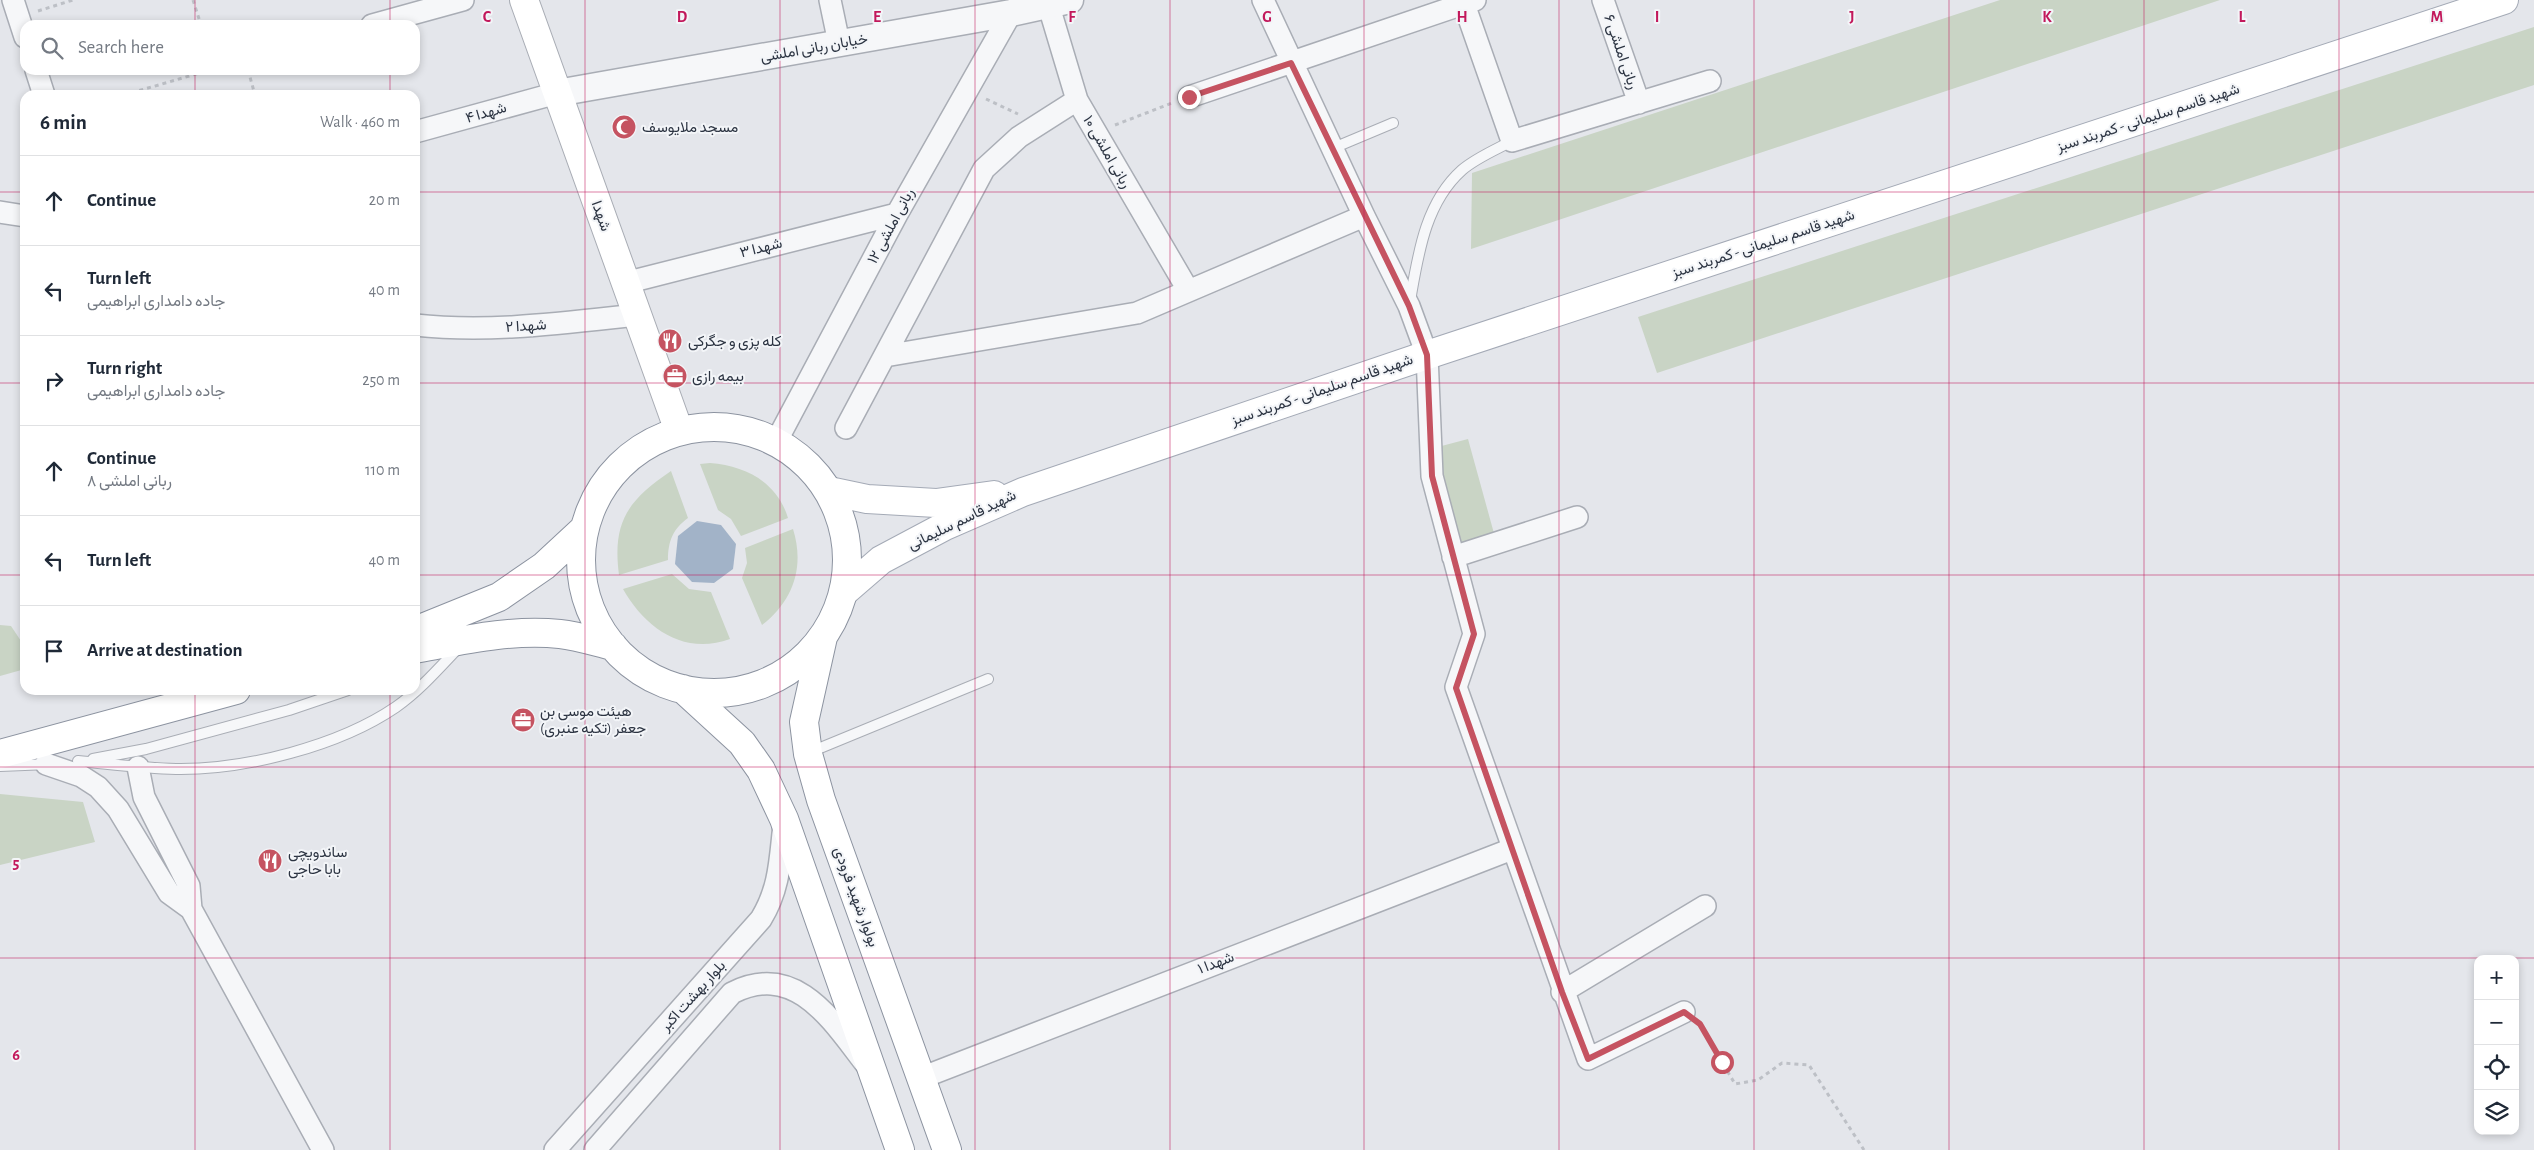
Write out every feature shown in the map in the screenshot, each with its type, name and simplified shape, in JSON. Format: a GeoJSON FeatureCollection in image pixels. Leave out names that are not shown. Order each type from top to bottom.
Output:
{"type":"FeatureCollection","features":[{"type":"Feature","properties":{"kind":"main road","name":"شهدا"},"geometry":{"type":"LineString","coordinates":[[524,0],[679,432]]}},
{"type":"Feature","properties":{"kind":"main road","name":"شهید قاسم سلیمانی - کمربند سبز"},"geometry":{"type":"LineString","coordinates":[[1023,492],[1427,355],[2504,0]]}},
{"type":"Feature","properties":{"kind":"main road"},"geometry":{"type":"LineString","coordinates":[[712,426],[745,430],[776,442],[806,462],[828,491],[843,522],[848,557],[844,592],[836,616],[823,638],[795,665],[761,684],[723,692],[683,689],[645,673],[613,646],[595,620],[584,591],[581,559],[584,528],[598,495],[619,467],[647,445],[679,432],[712,426]]}},
{"type":"Feature","properties":{"kind":"main road","name":"شهید قاسم سلیمانی"},"geometry":{"type":"LineString","coordinates":[[828,491],[868,500],[936,503],[1023,492]]}},
{"type":"Feature","properties":{"kind":"main road","name":"شهید قاسم سلیمانی"},"geometry":{"type":"LineString","coordinates":[[844,592],[881,560],[945,526],[1023,492]]}},
{"type":"Feature","properties":{"kind":"main road"},"geometry":{"type":"LineString","coordinates":[[420,629],[499,597],[544,566],[584,528]]}},
{"type":"Feature","properties":{"kind":"main road"},"geometry":{"type":"LineString","coordinates":[[420,648],[466,639],[524,632],[562,634],[613,646]]}},
{"type":"Feature","properties":{"kind":"main road","name":"بولوار شهید فرودی"},"geometry":{"type":"LineString","coordinates":[[823,638],[804,722],[808,754],[821,800],[946,1150]]}},
{"type":"Feature","properties":{"kind":"main road"},"geometry":{"type":"LineString","coordinates":[[683,689],[742,743],[761,770],[784,819],[900,1150]]}},
{"type":"Feature","properties":{"kind":"main road"},"geometry":{"type":"LineString","coordinates":[[0,754],[215,695]]}},
{"type":"Feature","properties":{"kind":"street"},"geometry":{"type":"LineString","coordinates":[[390,20],[463,0]]}},
{"type":"Feature","properties":{"kind":"street"},"geometry":{"type":"LineString","coordinates":[[830,0],[839,43]]}},
{"type":"Feature","properties":{"kind":"street"},"geometry":{"type":"LineString","coordinates":[[1262,0],[1364,216],[1409,306],[1427,355],[1432,476],[1474,634],[1456,688],[1562,992],[1588,1059],[1684,1012]]}},
{"type":"Feature","properties":{"kind":"street","name":"ربانی املشی ۶"},"geometry":{"type":"LineString","coordinates":[[1603,0],[1639,103]]}},
{"type":"Feature","properties":{"kind":"street","name":"خیابان ربانی املشی"},"geometry":{"type":"LineString","coordinates":[[557,93],[1011,13],[1055,2]]}},
{"type":"Feature","properties":{"kind":"street","name":"ربانی املشی ۱۰"},"geometry":{"type":"LineString","coordinates":[[1055,2],[1077,100],[1188,290]]}},
{"type":"Feature","properties":{"kind":"street"},"geometry":{"type":"LineString","coordinates":[[1189,97],[1470,2],[1512,141],[1710,81]]}},
{"type":"Feature","properties":{"kind":"street"},"geometry":{"type":"LineString","coordinates":[[16,8],[20,21]]}},
{"type":"Feature","properties":{"kind":"street","name":"ربانی املشی ۱۲"},"geometry":{"type":"LineString","coordinates":[[776,442],[897,214],[1011,13]]}},
{"type":"Feature","properties":{"kind":"street"},"geometry":{"type":"LineString","coordinates":[[38,75],[42,90]]}},
{"type":"Feature","properties":{"kind":"street","name":"شهدا ۴"},"geometry":{"type":"LineString","coordinates":[[420,131],[557,93]]}},
{"type":"Feature","properties":{"kind":"street"},"geometry":{"type":"LineString","coordinates":[[846,428],[984,169],[1019,137],[1077,100]]}},
{"type":"Feature","properties":{"kind":"street"},"geometry":{"type":"LineString","coordinates":[[0,212],[20,215]]}},
{"type":"Feature","properties":{"kind":"street","name":"شهدا ۳"},"geometry":{"type":"LineString","coordinates":[[625,283],[897,214]]}},
{"type":"Feature","properties":{"kind":"street"},"geometry":{"type":"LineString","coordinates":[[885,356],[1137,313],[1364,216]]}},
{"type":"Feature","properties":{"kind":"street","name":"شهدا ۲"},"geometry":{"type":"LineString","coordinates":[[420,326],[455,329],[520,327],[637,315]]}},
{"type":"Feature","properties":{"kind":"street"},"geometry":{"type":"LineString","coordinates":[[1454,557],[1577,517]]}},
{"type":"Feature","properties":{"kind":"street"},"geometry":{"type":"LineString","coordinates":[[46,764],[81,776],[98,787],[118,809],[169,893],[191,909]]}},
{"type":"Feature","properties":{"kind":"street"},"geometry":{"type":"LineString","coordinates":[[138,767],[144,797],[189,886],[191,909],[323,1150]]}},
{"type":"Feature","properties":{"kind":"street","name":"بلوار بهشت اکبر"},"geometry":{"type":"LineString","coordinates":[[555,1150],[761,919],[771,903],[777,884],[784,819]]}},
{"type":"Feature","properties":{"kind":"street","name":"شهدا ۱"},"geometry":{"type":"LineString","coordinates":[[921,1078],[1512,849]]}},
{"type":"Feature","properties":{"kind":"street"},"geometry":{"type":"LineString","coordinates":[[1562,992],[1705,906]]}},
{"type":"Feature","properties":{"kind":"street","name":"بلوار بهشت اکبر"},"geometry":{"type":"LineString","coordinates":[[595,1150],[732,992],[748,984],[769,982],[800,992],[826,1012],[873,1073]]}},
{"type":"Feature","properties":{"kind":"lane"},"geometry":{"type":"LineString","coordinates":[[1332,149],[1393,123]]}},
{"type":"Feature","properties":{"kind":"lane"},"geometry":{"type":"LineString","coordinates":[[1409,306],[1420,246],[1438,201],[1461,170],[1512,141]]}},
{"type":"Feature","properties":{"kind":"lane"},"geometry":{"type":"LineString","coordinates":[[420,687],[466,639]]}},
{"type":"Feature","properties":{"kind":"lane"},"geometry":{"type":"LineString","coordinates":[[808,754],[988,679]]}},
{"type":"Feature","properties":{"kind":"lane"},"geometry":{"type":"LineString","coordinates":[[0,766],[78,761],[146,749],[289,710],[333,695]]}},
{"type":"Feature","properties":{"kind":"lane"},"geometry":{"type":"LineString","coordinates":[[78,761],[178,769],[222,766],[300,750],[334,739],[366,726],[410,695]]}},
{"type":"Feature","properties":{"kind":"path"},"geometry":{"type":"LineString","coordinates":[[16,8],[73,0]]}},
{"type":"Feature","properties":{"kind":"path"},"geometry":{"type":"LineString","coordinates":[[193,0],[199,20]]}},
{"type":"Feature","properties":{"kind":"path"},"geometry":{"type":"LineString","coordinates":[[141,90],[193,75]]}},
{"type":"Feature","properties":{"kind":"path"},"geometry":{"type":"LineString","coordinates":[[249,75],[254,90]]}},
{"type":"Feature","properties":{"kind":"path"},"geometry":{"type":"LineString","coordinates":[[967,90],[1039,124]]}},
{"type":"Feature","properties":{"kind":"path"},"geometry":{"type":"LineString","coordinates":[[1096,132],[1189,97]]}},
{"type":"Feature","properties":{"kind":"path"},"geometry":{"type":"LineString","coordinates":[[1684,1012],[1700,1024],[1735,1084],[1758,1080],[1782,1063],[1809,1065],[1864,1150]]}},
{"type":"Feature","properties":{"kind":"green space"},"geometry":{"type":"Polygon","coordinates":[[[2000,0],[2220,0],[1471,249],[1472,173],[2000,0]]]}},
{"type":"Feature","properties":{"kind":"green space"},"geometry":{"type":"Polygon","coordinates":[[[2534,27],[2534,85],[1657,373],[1638,317],[2534,27]]]}},
{"type":"Feature","properties":{"kind":"green space"},"geometry":{"type":"Polygon","coordinates":[[[1468,439],[1495,537],[1461,547],[1434,448],[1468,439]]]}},
{"type":"Feature","properties":{"kind":"green space"},"geometry":{"type":"Polygon","coordinates":[[[710,463],[736,468],[758,478],[776,495],[783,505],[788,518],[741,536],[731,519],[718,510],[700,464],[710,463]]]}},
{"type":"Feature","properties":{"kind":"green space"},"geometry":{"type":"Polygon","coordinates":[[[671,471],[688,518],[672,536],[668,560],[619,575],[618,540],[626,514],[644,492],[671,471]]]}},
{"type":"Feature","properties":{"kind":"green space"},"geometry":{"type":"Polygon","coordinates":[[[793,529],[798,557],[794,582],[782,605],[762,625],[742,578],[747,563],[745,548],[793,529]]]}},
{"type":"Feature","properties":{"kind":"green space"},"geometry":{"type":"Polygon","coordinates":[[[672,574],[689,589],[711,592],[730,639],[697,644],[682,641],[668,635],[643,616],[623,589],[672,574]]]}},
{"type":"Feature","properties":{"kind":"green space"},"geometry":{"type":"Polygon","coordinates":[[[0,625],[11,626],[20,640],[20,670],[0,676],[0,625]]]}},
{"type":"Feature","properties":{"kind":"green space"},"geometry":{"type":"Polygon","coordinates":[[[0,794],[83,802],[95,842],[0,865],[0,794]]]}},
{"type":"Feature","properties":{"kind":"water"},"geometry":{"type":"Polygon","coordinates":[[[697,521],[721,525],[736,544],[733,569],[714,583],[692,582],[675,564],[678,536],[697,521]]]}},
{"type":"Feature","properties":{"kind":"place","name":"مسجد ملایوسف"},"geometry":{"type":"Point","coordinates":[624,127]}},
{"type":"Feature","properties":{"kind":"place","name":"کله پزی و جگرکی"},"geometry":{"type":"Point","coordinates":[670,341]}},
{"type":"Feature","properties":{"kind":"place","name":"بیمه رازی"},"geometry":{"type":"Point","coordinates":[675,376]}},
{"type":"Feature","properties":{"kind":"place","name":"هيئت موسی بن جعفر (تکیه عنبری)"},"geometry":{"type":"Point","coordinates":[523,720]}},
{"type":"Feature","properties":{"kind":"place","name":"ساندویچی بابا حاجی"},"geometry":{"type":"Point","coordinates":[270,861]}},
{"type":"Feature","properties":{"kind":"route"},"geometry":{"type":"LineString","coordinates":[[1189,97],[1291,63],[1409,306],[1427,355],[1432,476],[1474,634],[1472,647],[1456,688],[1562,992],[1588,1059],[1684,1012],[1700,1024],[1722,1062]]}}]}
